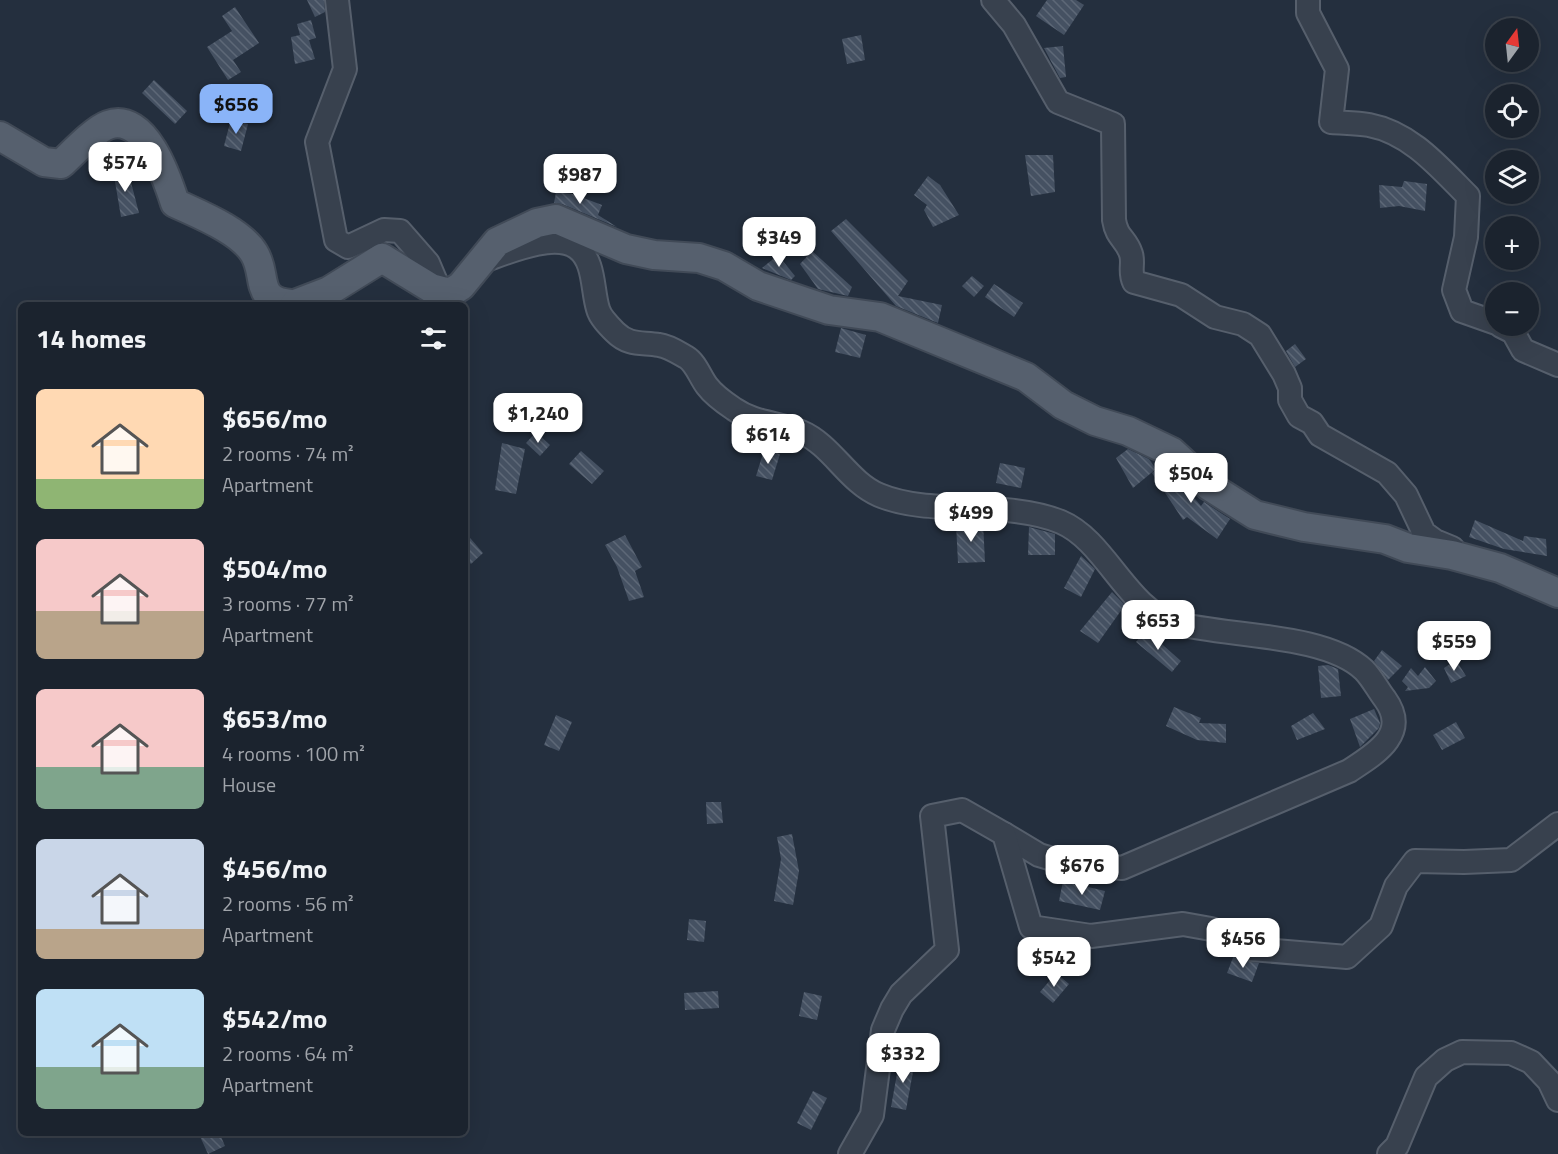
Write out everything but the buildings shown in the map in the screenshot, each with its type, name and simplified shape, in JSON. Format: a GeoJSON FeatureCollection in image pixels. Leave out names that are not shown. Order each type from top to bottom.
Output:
{"type":"FeatureCollection","features":[{"type":"Feature","properties":{"kind":"main road"},"geometry":{"type":"LineString","coordinates":[[0,136],[44,162],[60,164],[108,125],[123,124],[143,134],[165,173],[175,203],[217,223],[255,253],[265,292],[278,302]]}},
{"type":"Feature","properties":{"kind":"main road"},"geometry":{"type":"LineString","coordinates":[[299,302],[329,291],[382,258],[431,288],[450,293],[461,286],[497,242],[537,223],[556,219],[626,249],[654,255],[699,258],[724,266],[758,286],[829,310],[880,317],[1026,377],[1063,405],[1095,421],[1128,431],[1172,452],[1209,486],[1255,515],[1304,527],[1385,539],[1408,548],[1452,555],[1500,568],[1558,593]]}},
{"type":"Feature","properties":{"kind":"street"},"geometry":{"type":"LineString","coordinates":[[337,0],[345,69],[317,142],[336,240],[348,247],[384,230],[399,231],[428,263],[439,289]]}},
{"type":"Feature","properties":{"kind":"street"},"geometry":{"type":"LineString","coordinates":[[993,0],[1014,25],[1058,102],[1113,124],[1114,220],[1116,233],[1132,255],[1130,276],[1134,282],[1181,295],[1215,317],[1243,324],[1260,335],[1284,374],[1290,388],[1290,400],[1299,416],[1312,423],[1320,435],[1387,473],[1406,495],[1425,533],[1435,541],[1452,548],[1452,555]]}},
{"type":"Feature","properties":{"kind":"street"},"geometry":{"type":"LineString","coordinates":[[1308,0],[1308,13],[1337,69],[1331,122],[1370,125],[1399,136],[1420,148],[1468,196],[1466,237],[1454,290],[1462,311],[1485,318]]}},
{"type":"Feature","properties":{"kind":"street"},"geometry":{"type":"LineString","coordinates":[[480,262],[535,244],[561,242],[577,248],[588,263],[598,312],[617,335],[634,344],[661,345],[690,359],[708,387],[735,410],[762,422],[802,432],[825,450],[851,476],[878,495],[908,503],[1026,512],[1062,522],[1080,533],[1151,611],[1173,623],[1309,645],[1346,658],[1364,670],[1392,709],[1392,731],[1383,749],[1349,771],[1122,868],[1059,861],[1039,855],[962,810],[932,816],[947,950],[901,994],[892,1009],[883,1030],[872,1115],[850,1154]]}},
{"type":"Feature","properties":{"kind":"street"},"geometry":{"type":"LineString","coordinates":[[1515,336],[1523,350],[1558,365]]}},
{"type":"Feature","properties":{"kind":"street"},"geometry":{"type":"LineString","coordinates":[[1004,834],[1031,927],[1091,936],[1183,924],[1211,929],[1251,949],[1347,957],[1381,926],[1396,886],[1414,861],[1510,860],[1558,824]]}},
{"type":"Feature","properties":{"kind":"street"},"geometry":{"type":"LineString","coordinates":[[1389,1154],[1397,1146],[1426,1077],[1445,1060],[1462,1053],[1483,1050],[1511,1053],[1531,1062],[1549,1081],[1558,1100]]}}]}
